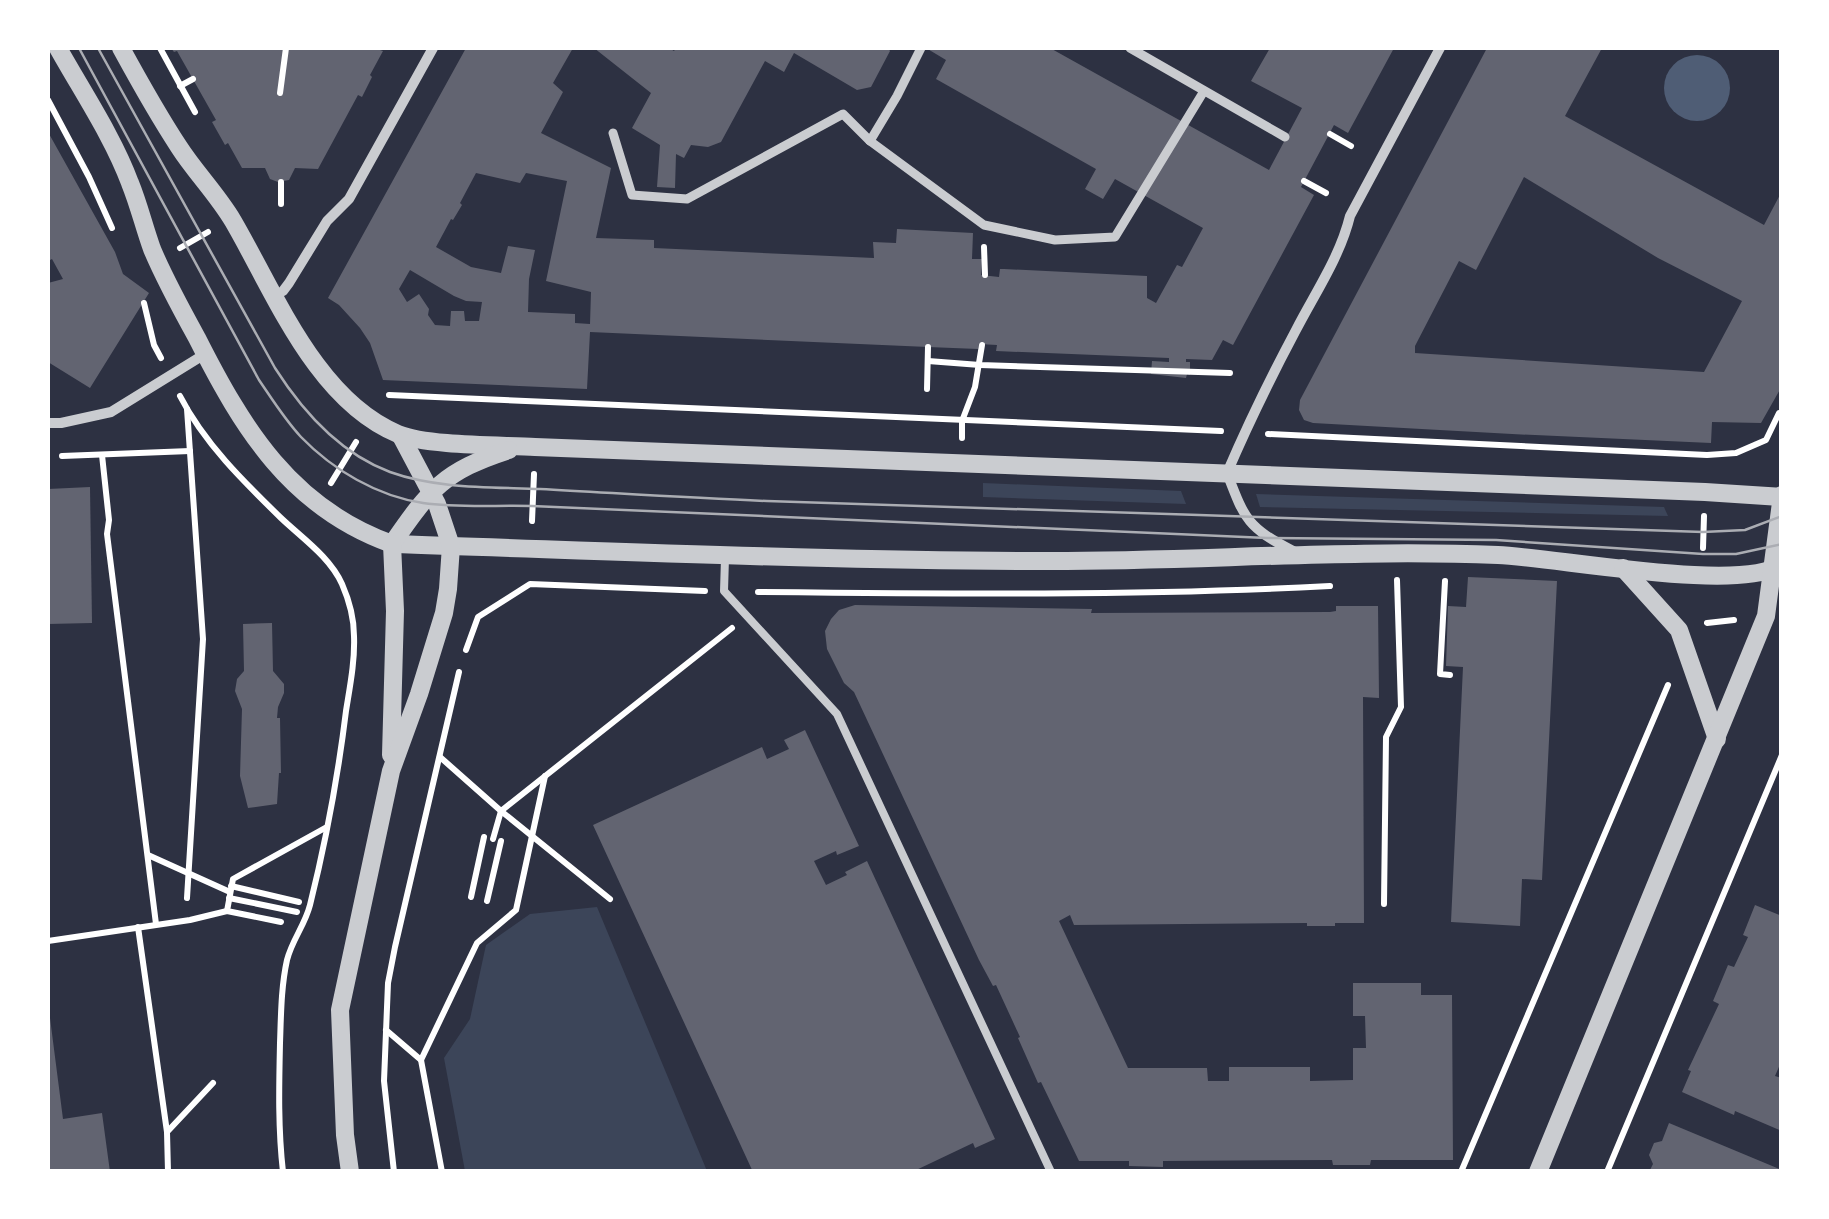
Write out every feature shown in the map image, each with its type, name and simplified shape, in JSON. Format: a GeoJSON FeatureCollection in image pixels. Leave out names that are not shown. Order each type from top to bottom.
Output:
{"type":"FeatureCollection","features":[{"type":"Feature","properties":{"kind":"street"},"geometry":{"type":"LineString","coordinates":[[58,48],[120,160],[157,260],[239,416],[269,458],[318,504],[353,528],[392,544],[955,561],[1502,555],[1703,576],[1777,567]]}},
{"type":"Feature","properties":{"kind":"street"},"geometry":{"type":"LineString","coordinates":[[121,48],[180,148],[232,218],[309,354],[349,403],[370,420],[401,436],[534,447],[1781,496],[1777,567],[1766,616],[1538,1172]]}},
{"type":"Feature","properties":{"kind":"street"},"geometry":{"type":"LineString","coordinates":[[274,296],[289,283],[327,221],[348,199],[432,48]]}},
{"type":"Feature","properties":{"kind":"street"},"geometry":{"type":"LineString","coordinates":[[870,141],[922,48]]}},
{"type":"Feature","properties":{"kind":"street"},"geometry":{"type":"LineString","coordinates":[[1130,48],[1286,137]]}},
{"type":"Feature","properties":{"kind":"street"},"geometry":{"type":"LineString","coordinates":[[1302,555],[1267,538],[1244,516],[1228,473],[1292,336],[1344,240],[1350,216],[1440,48]]}},
{"type":"Feature","properties":{"kind":"street"},"geometry":{"type":"LineString","coordinates":[[614,133],[632,195],[686,199],[842,114],[870,141],[984,226],[1055,240],[1114,236],[1204,91]]}},
{"type":"Feature","properties":{"kind":"street"},"geometry":{"type":"LineString","coordinates":[[48,423],[110,412],[204,354]]}},
{"type":"Feature","properties":{"kind":"street"},"geometry":{"type":"LineString","coordinates":[[350,1172],[340,1010],[391,771],[419,694],[448,589],[450,546],[431,491],[401,436]]}},
{"type":"Feature","properties":{"kind":"street"},"geometry":{"type":"LineString","coordinates":[[391,771],[396,611],[392,544],[420,502],[454,473],[510,450],[534,447]]}},
{"type":"Feature","properties":{"kind":"street"},"geometry":{"type":"LineString","coordinates":[[1623,568],[1679,630],[1717,739]]}},
{"type":"Feature","properties":{"kind":"street"},"geometry":{"type":"LineString","coordinates":[[1766,616],[1782,596]]}},
{"type":"Feature","properties":{"kind":"lane"},"geometry":{"type":"LineString","coordinates":[[726,553],[724,592],[836,714],[1051,1172]]}},
{"type":"Feature","properties":{"kind":"path"},"geometry":{"type":"LineString","coordinates":[[280,92],[286,48]]}},
{"type":"Feature","properties":{"kind":"path"},"geometry":{"type":"LineString","coordinates":[[180,86],[193,79]]}},
{"type":"Feature","properties":{"kind":"path"},"geometry":{"type":"LineString","coordinates":[[48,100],[106,217]]}},
{"type":"Feature","properties":{"kind":"path"},"geometry":{"type":"LineString","coordinates":[[1330,134],[1351,146]]}},
{"type":"Feature","properties":{"kind":"path"},"geometry":{"type":"LineString","coordinates":[[281,182],[281,204]]}},
{"type":"Feature","properties":{"kind":"path"},"geometry":{"type":"LineString","coordinates":[[1304,182],[1326,193]]}},
{"type":"Feature","properties":{"kind":"path"},"geometry":{"type":"LineString","coordinates":[[180,248],[210,231]]}},
{"type":"Feature","properties":{"kind":"path"},"geometry":{"type":"LineString","coordinates":[[144,301],[154,345]]}},
{"type":"Feature","properties":{"kind":"path"},"geometry":{"type":"LineString","coordinates":[[961,444],[962,421],[980,366],[982,344]]}},
{"type":"Feature","properties":{"kind":"path"},"geometry":{"type":"LineString","coordinates":[[927,388],[928,347]]}},
{"type":"Feature","properties":{"kind":"path"},"geometry":{"type":"LineString","coordinates":[[928,360],[980,366],[1230,373]]}},
{"type":"Feature","properties":{"kind":"path"},"geometry":{"type":"LineString","coordinates":[[387,395],[1209,431]]}},
{"type":"Feature","properties":{"kind":"path"},"geometry":{"type":"LineString","coordinates":[[187,898],[203,639],[185,405],[249,486],[330,564],[350,609],[354,654],[340,755],[310,904],[303,928],[292,944],[282,994],[278,1123],[283,1172]]}},
{"type":"Feature","properties":{"kind":"path"},"geometry":{"type":"LineString","coordinates":[[1275,435],[1736,454],[1766,440],[1779,413],[1782,414]]}},
{"type":"Feature","properties":{"kind":"path"},"geometry":{"type":"LineString","coordinates":[[334,478],[355,445]]}},
{"type":"Feature","properties":{"kind":"path"},"geometry":{"type":"LineString","coordinates":[[62,456],[190,451]]}},
{"type":"Feature","properties":{"kind":"path"},"geometry":{"type":"LineString","coordinates":[[102,455],[107,534],[156,924]]}},
{"type":"Feature","properties":{"kind":"path"},"geometry":{"type":"LineString","coordinates":[[532,515],[534,476]]}},
{"type":"Feature","properties":{"kind":"path"},"geometry":{"type":"LineString","coordinates":[[1446,574],[1440,674],[1450,675]]}},
{"type":"Feature","properties":{"kind":"path"},"geometry":{"type":"LineString","coordinates":[[1384,904],[1386,737],[1400,707],[1397,580]]}},
{"type":"Feature","properties":{"kind":"path"},"geometry":{"type":"LineString","coordinates":[[394,1172],[384,1081],[388,984],[462,663],[478,617],[530,584],[954,595],[1285,589]]}},
{"type":"Feature","properties":{"kind":"path"},"geometry":{"type":"LineString","coordinates":[[471,896],[500,811],[781,592]]}},
{"type":"Feature","properties":{"kind":"path"},"geometry":{"type":"LineString","coordinates":[[350,609],[364,609]]}},
{"type":"Feature","properties":{"kind":"path"},"geometry":{"type":"LineString","coordinates":[[1703,624],[1729,620]]}},
{"type":"Feature","properties":{"kind":"path"},"geometry":{"type":"LineString","coordinates":[[1461,1172],[1670,681]]}},
{"type":"Feature","properties":{"kind":"path"},"geometry":{"type":"LineString","coordinates":[[1608,1172],[1782,756]]}},
{"type":"Feature","properties":{"kind":"path"},"geometry":{"type":"LineString","coordinates":[[440,757],[610,900]]}},
{"type":"Feature","properties":{"kind":"path"},"geometry":{"type":"LineString","coordinates":[[442,1172],[421,1060],[478,942],[516,910],[544,776]]}},
{"type":"Feature","properties":{"kind":"path"},"geometry":{"type":"LineString","coordinates":[[227,910],[233,879],[326,828]]}},
{"type":"Feature","properties":{"kind":"path"},"geometry":{"type":"LineString","coordinates":[[487,901],[493,839]]}},
{"type":"Feature","properties":{"kind":"path"},"geometry":{"type":"LineString","coordinates":[[148,855],[230,892],[296,912]]}},
{"type":"Feature","properties":{"kind":"path"},"geometry":{"type":"LineString","coordinates":[[230,892],[299,902]]}},
{"type":"Feature","properties":{"kind":"path"},"geometry":{"type":"LineString","coordinates":[[48,941],[190,920],[227,910],[281,922]]}},
{"type":"Feature","properties":{"kind":"path"},"geometry":{"type":"LineString","coordinates":[[138,927],[167,1132],[168,1172]]}},
{"type":"Feature","properties":{"kind":"path"},"geometry":{"type":"LineString","coordinates":[[385,1029],[421,1060]]}},
{"type":"Feature","properties":{"kind":"path"},"geometry":{"type":"LineString","coordinates":[[167,1132],[213,1083]]}},
{"type":"Feature","properties":{"kind":"shaded area"},"geometry":{"type":"Polygon","coordinates":[[[1697,55],[1721,64],[1730,88],[1721,112],[1697,121],[1673,112],[1664,88],[1673,64],[1697,55]]]}},
{"type":"Feature","properties":{"kind":"shaded area"},"geometry":{"type":"Polygon","coordinates":[[[983,483],[1181,491],[1186,504],[983,497],[983,483]]]}},
{"type":"Feature","properties":{"kind":"shaded area"},"geometry":{"type":"Polygon","coordinates":[[[1256,494],[1664,507],[1668,516],[1260,507],[1256,494]]]}},
{"type":"Feature","properties":{"kind":"shaded area"},"geometry":{"type":"Polygon","coordinates":[[[597,907],[707,1171],[465,1171],[444,1058],[470,1019],[486,945],[530,914],[597,907]]]}},
{"type":"Feature","properties":{"kind":"building"},"geometry":{"type":"Polygon","coordinates":[[[171,48],[383,51],[362,97],[358,95],[318,169],[295,168],[289,180],[278,182],[270,179],[265,168],[242,168],[212,122],[216,120],[177,51],[171,48]]]}},
{"type":"Feature","properties":{"kind":"building"},"geometry":{"type":"Polygon","coordinates":[[[466,48],[573,48],[553,83],[563,92],[541,133],[611,168],[596,238],[654,240],[654,248],[874,258],[873,242],[896,243],[897,229],[973,233],[972,259],[982,259],[981,275],[999,277],[1000,269],[1004,269],[1147,276],[1147,298],[1156,303],[1203,228],[1115,179],[1103,199],[1085,189],[1096,169],[936,79],[946,60],[926,48],[1050,48],[1269,170],[1302,108],[1251,81],[1270,48],[1394,48],[1348,133],[1334,125],[1301,187],[1314,195],[1233,345],[1223,340],[1212,360],[1186,359],[1190,362],[1190,375],[1186,378],[1151,374],[1152,361],[1169,362],[1169,358],[996,351],[997,345],[979,344],[978,349],[590,332],[587,389],[383,380],[370,343],[360,328],[328,298],[466,48]],[[476,173],[436,247],[471,267],[501,273],[508,246],[535,250],[528,312],[575,314],[575,323],[590,324],[591,292],[546,281],[567,181],[526,173],[520,183],[476,173]],[[410,270],[399,289],[407,302],[419,294],[435,325],[450,326],[451,311],[464,311],[465,321],[479,321],[482,302],[454,296],[410,270]]]}},
{"type":"Feature","properties":{"kind":"building"},"geometry":{"type":"Polygon","coordinates":[[[594,48],[890,51],[871,87],[857,90],[794,53],[784,72],[765,61],[721,142],[708,147],[691,145],[684,158],[676,154],[675,188],[657,187],[660,145],[632,128],[651,93],[594,48]]]}},
{"type":"Feature","properties":{"kind":"building"},"geometry":{"type":"Polygon","coordinates":[[[1487,48],[1602,48],[1565,116],[1764,225],[1782,191],[1782,386],[1761,423],[1712,422],[1711,443],[1512,434],[1313,423],[1304,420],[1300,400],[1487,48]],[[1524,177],[1476,270],[1459,261],[1415,346],[1415,353],[1704,372],[1742,301],[1658,258],[1524,177]]]}},
{"type":"Feature","properties":{"kind":"building"},"geometry":{"type":"Polygon","coordinates":[[[48,132],[115,252],[123,274],[149,293],[90,388],[48,362],[48,283],[63,279],[52,259],[48,261],[48,132]]]}},
{"type":"Feature","properties":{"kind":"building"},"geometry":{"type":"Polygon","coordinates":[[[90,487],[92,623],[48,624],[48,489],[90,487]]]}},
{"type":"Feature","properties":{"kind":"building"},"geometry":{"type":"Polygon","coordinates":[[[1468,577],[1557,581],[1542,880],[1522,879],[1520,926],[1451,922],[1463,667],[1446,666],[1448,606],[1466,607],[1468,577]]]}},
{"type":"Feature","properties":{"kind":"building"},"geometry":{"type":"Polygon","coordinates":[[[855,605],[1092,609],[1091,613],[1330,612],[1336,611],[1336,606],[1378,606],[1379,698],[1363,697],[1364,923],[1074,925],[1070,915],[1059,921],[1128,1068],[1207,1068],[1208,1081],[1229,1081],[1229,1067],[1310,1067],[1310,1081],[1353,1080],[1353,1048],[1366,1048],[1365,1016],[1353,1016],[1353,983],[1421,983],[1421,995],[1452,995],[1453,1160],[1371,1160],[1370,1165],[1333,1165],[1332,1160],[1163,1161],[1163,1167],[1129,1166],[1129,1161],[1079,1161],[1041,1082],[1038,1083],[996,985],[993,986],[979,960],[854,692],[844,683],[827,649],[825,631],[831,619],[839,610],[855,605]]]}},
{"type":"Feature","properties":{"kind":"building"},"geometry":{"type":"Polygon","coordinates":[[[272,623],[273,671],[284,684],[277,718],[281,773],[277,804],[248,808],[240,776],[242,709],[235,691],[237,679],[244,671],[243,624],[272,623]]]}},
{"type":"Feature","properties":{"kind":"building"},"geometry":{"type":"Polygon","coordinates":[[[805,730],[859,846],[814,861],[826,885],[867,861],[995,1139],[975,1148],[973,1143],[912,1172],[753,1172],[593,825],[762,747],[767,759],[789,749],[784,740],[805,730]]]}},
{"type":"Feature","properties":{"kind":"building"},"geometry":{"type":"Polygon","coordinates":[[[1755,905],[1782,916],[1782,1060],[1775,1076],[1782,1078],[1782,1131],[1682,1092],[1719,1004],[1713,1001],[1728,965],[1734,967],[1748,937],[1743,935],[1755,905]]]}},
{"type":"Feature","properties":{"kind":"building"},"geometry":{"type":"Polygon","coordinates":[[[48,1018],[63,1119],[102,1113],[110,1172],[48,1172],[48,1018]]]}},
{"type":"Feature","properties":{"kind":"building"},"geometry":{"type":"Polygon","coordinates":[[[1669,1123],[1782,1172],[1649,1172],[1653,1164],[1649,1155],[1654,1143],[1662,1141],[1669,1123]]]}},
{"type":"Feature","properties":{"kind":"tram line"},"geometry":{"type":"LineString","coordinates":[[79,48],[259,380],[284,417],[301,437],[342,471],[406,500],[450,505],[1267,538],[1496,540],[1703,554],[1736,554],[1782,544]]}},
{"type":"Feature","properties":{"kind":"tram line"},"geometry":{"type":"LineString","coordinates":[[98,48],[286,384],[310,415],[354,454],[408,478],[464,486],[767,501],[1703,532],[1745,530],[1782,516]]}}]}
